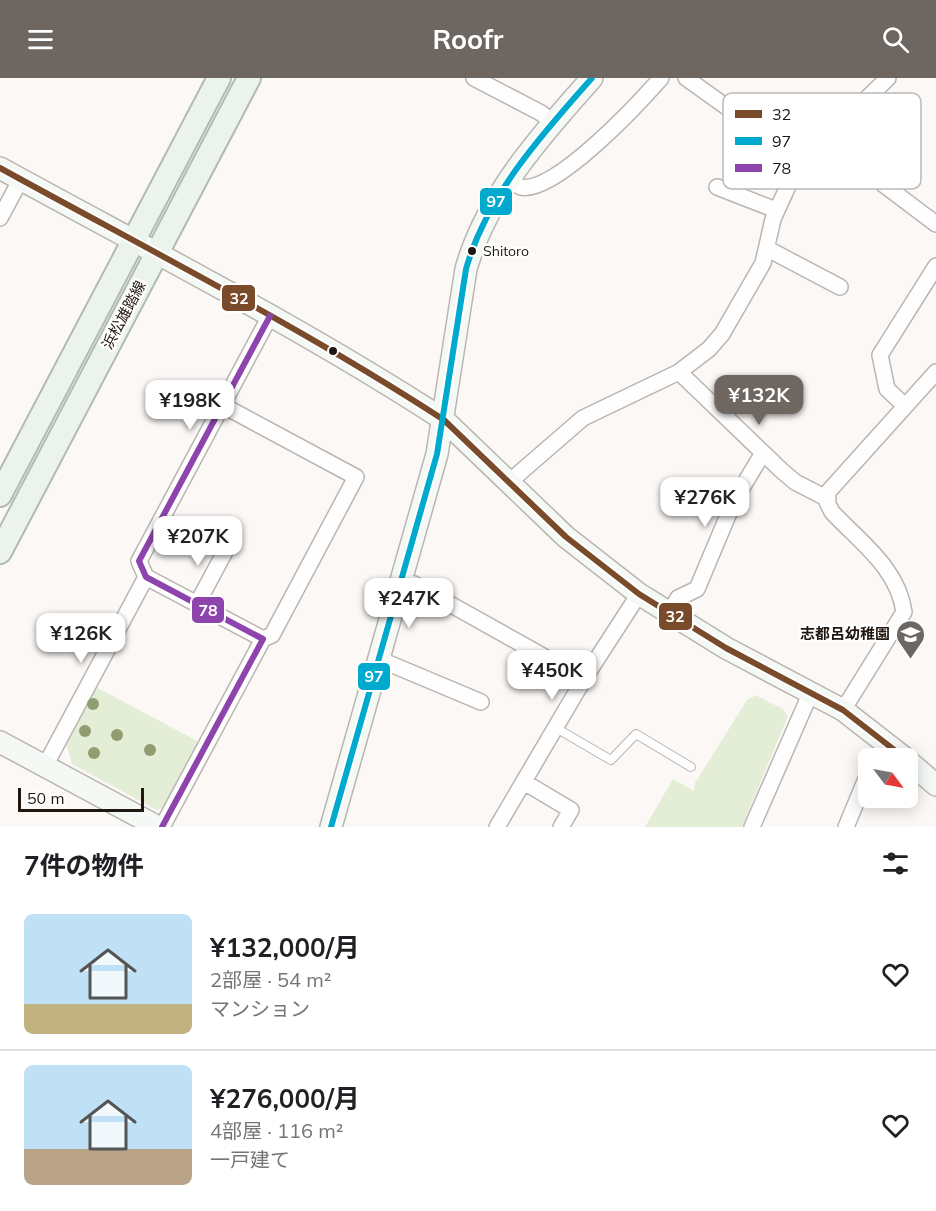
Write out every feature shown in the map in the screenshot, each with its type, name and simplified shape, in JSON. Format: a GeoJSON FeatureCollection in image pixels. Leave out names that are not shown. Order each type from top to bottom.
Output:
{"type":"FeatureCollection","features":[{"type":"Feature","properties":{"kind":"main road","name":"浜松雄踏線"},"geometry":{"type":"LineString","coordinates":[[0,495],[219,78]]}},
{"type":"Feature","properties":{"kind":"main road","name":"浜松雄踏線"},"geometry":{"type":"LineString","coordinates":[[0,552],[249,78]]}},
{"type":"Feature","properties":{"kind":"street"},"geometry":{"type":"LineString","coordinates":[[474,78],[541,113],[554,123]]}},
{"type":"Feature","properties":{"kind":"street"},"geometry":{"type":"LineString","coordinates":[[331,827],[381,660],[437,454],[466,269],[479,231],[510,179],[592,78]]}},
{"type":"Feature","properties":{"kind":"street"},"geometry":{"type":"LineString","coordinates":[[510,179],[520,187],[530,187],[571,164],[620,123],[661,78]]}},
{"type":"Feature","properties":{"kind":"street"},"geometry":{"type":"LineString","coordinates":[[686,78],[723,105]]}},
{"type":"Feature","properties":{"kind":"street"},"geometry":{"type":"LineString","coordinates":[[872,93],[888,78]]}},
{"type":"Feature","properties":{"kind":"street"},"geometry":{"type":"LineString","coordinates":[[0,168],[270,316],[365,370],[444,420],[581,550],[639,594],[726,648],[843,710],[878,748]]}},
{"type":"Feature","properties":{"kind":"street"},"geometry":{"type":"LineString","coordinates":[[0,218],[21,179]]}},
{"type":"Feature","properties":{"kind":"street"},"geometry":{"type":"LineString","coordinates":[[508,483],[522,469],[596,410],[679,372],[702,355],[722,334],[753,284],[768,249],[776,210],[786,189]]}},
{"type":"Feature","properties":{"kind":"street"},"geometry":{"type":"LineString","coordinates":[[890,189],[936,224]]}},
{"type":"Feature","properties":{"kind":"street"},"geometry":{"type":"LineString","coordinates":[[724,193],[776,210]]}},
{"type":"Feature","properties":{"kind":"street"},"geometry":{"type":"LineString","coordinates":[[768,249],[840,287]]}},
{"type":"Feature","properties":{"kind":"street"},"geometry":{"type":"LineString","coordinates":[[905,406],[887,389],[880,355],[936,266]]}},
{"type":"Feature","properties":{"kind":"street"},"geometry":{"type":"LineString","coordinates":[[263,639],[146,577],[138,561],[270,316]]}},
{"type":"Feature","properties":{"kind":"street"},"geometry":{"type":"LineString","coordinates":[[679,372],[795,482],[828,499]]}},
{"type":"Feature","properties":{"kind":"street"},"geometry":{"type":"LineString","coordinates":[[843,710],[904,612],[903,600],[879,559],[832,512],[828,492],[936,372]]}},
{"type":"Feature","properties":{"kind":"street"},"geometry":{"type":"LineString","coordinates":[[0,742],[160,827],[263,639],[272,635],[356,477],[222,405]]}},
{"type":"Feature","properties":{"kind":"street"},"geometry":{"type":"LineString","coordinates":[[669,613],[678,598],[698,589],[734,501],[763,453]]}},
{"type":"Feature","properties":{"kind":"street"},"geometry":{"type":"LineString","coordinates":[[197,604],[228,546]]}},
{"type":"Feature","properties":{"kind":"street"},"geometry":{"type":"LineString","coordinates":[[45,766],[146,577]]}},
{"type":"Feature","properties":{"kind":"street"},"geometry":{"type":"LineString","coordinates":[[402,581],[414,584],[584,679]]}},
{"type":"Feature","properties":{"kind":"street"},"geometry":{"type":"LineString","coordinates":[[497,827],[584,679],[639,594]]}},
{"type":"Feature","properties":{"kind":"street"},"geometry":{"type":"LineString","coordinates":[[381,660],[481,702]]}},
{"type":"Feature","properties":{"kind":"street"},"geometry":{"type":"LineString","coordinates":[[752,827],[811,692]]}},
{"type":"Feature","properties":{"kind":"street"},"geometry":{"type":"LineString","coordinates":[[918,769],[936,784]]}},
{"type":"Feature","properties":{"kind":"street"},"geometry":{"type":"LineString","coordinates":[[524,782],[571,810],[561,827]]}},
{"type":"Feature","properties":{"kind":"street"},"geometry":{"type":"LineString","coordinates":[[846,827],[858,798]]}},
{"type":"Feature","properties":{"kind":"lane"},"geometry":{"type":"LineString","coordinates":[[556,728],[611,760],[636,734],[692,767]]}},
{"type":"Feature","properties":{"kind":"green space"},"geometry":{"type":"Polygon","coordinates":[[[96,687],[199,742],[164,807],[157,810],[72,764],[66,743],[96,687]]]}},
{"type":"Feature","properties":{"kind":"green space"},"geometry":{"type":"Polygon","coordinates":[[[755,695],[783,709],[788,716],[742,827],[645,827],[673,779],[694,791],[695,783],[747,700],[755,695]]]}},
{"type":"Feature","properties":{"kind":"transit line","name":"97"},"geometry":{"type":"LineString","coordinates":[[331,827],[437,454],[466,269],[475,242],[502,191],[518,167],[592,78]]}},
{"type":"Feature","properties":{"kind":"transit line","name":"32"},"geometry":{"type":"LineString","coordinates":[[0,168],[280,321],[444,420],[566,537],[639,594],[726,648],[843,710],[892,748]]}},
{"type":"Feature","properties":{"kind":"transit line","name":"78"},"geometry":{"type":"LineString","coordinates":[[162,827],[263,639],[146,577],[139,561],[270,316]]}},
{"type":"Feature","properties":{"kind":"place","name":"Shitoro"},"geometry":{"type":"Point","coordinates":[472,251]}},
{"type":"Feature","properties":{"kind":"place","name":"志都呂幼稚園"},"geometry":{"type":"Point","coordinates":[911,660]}}]}
